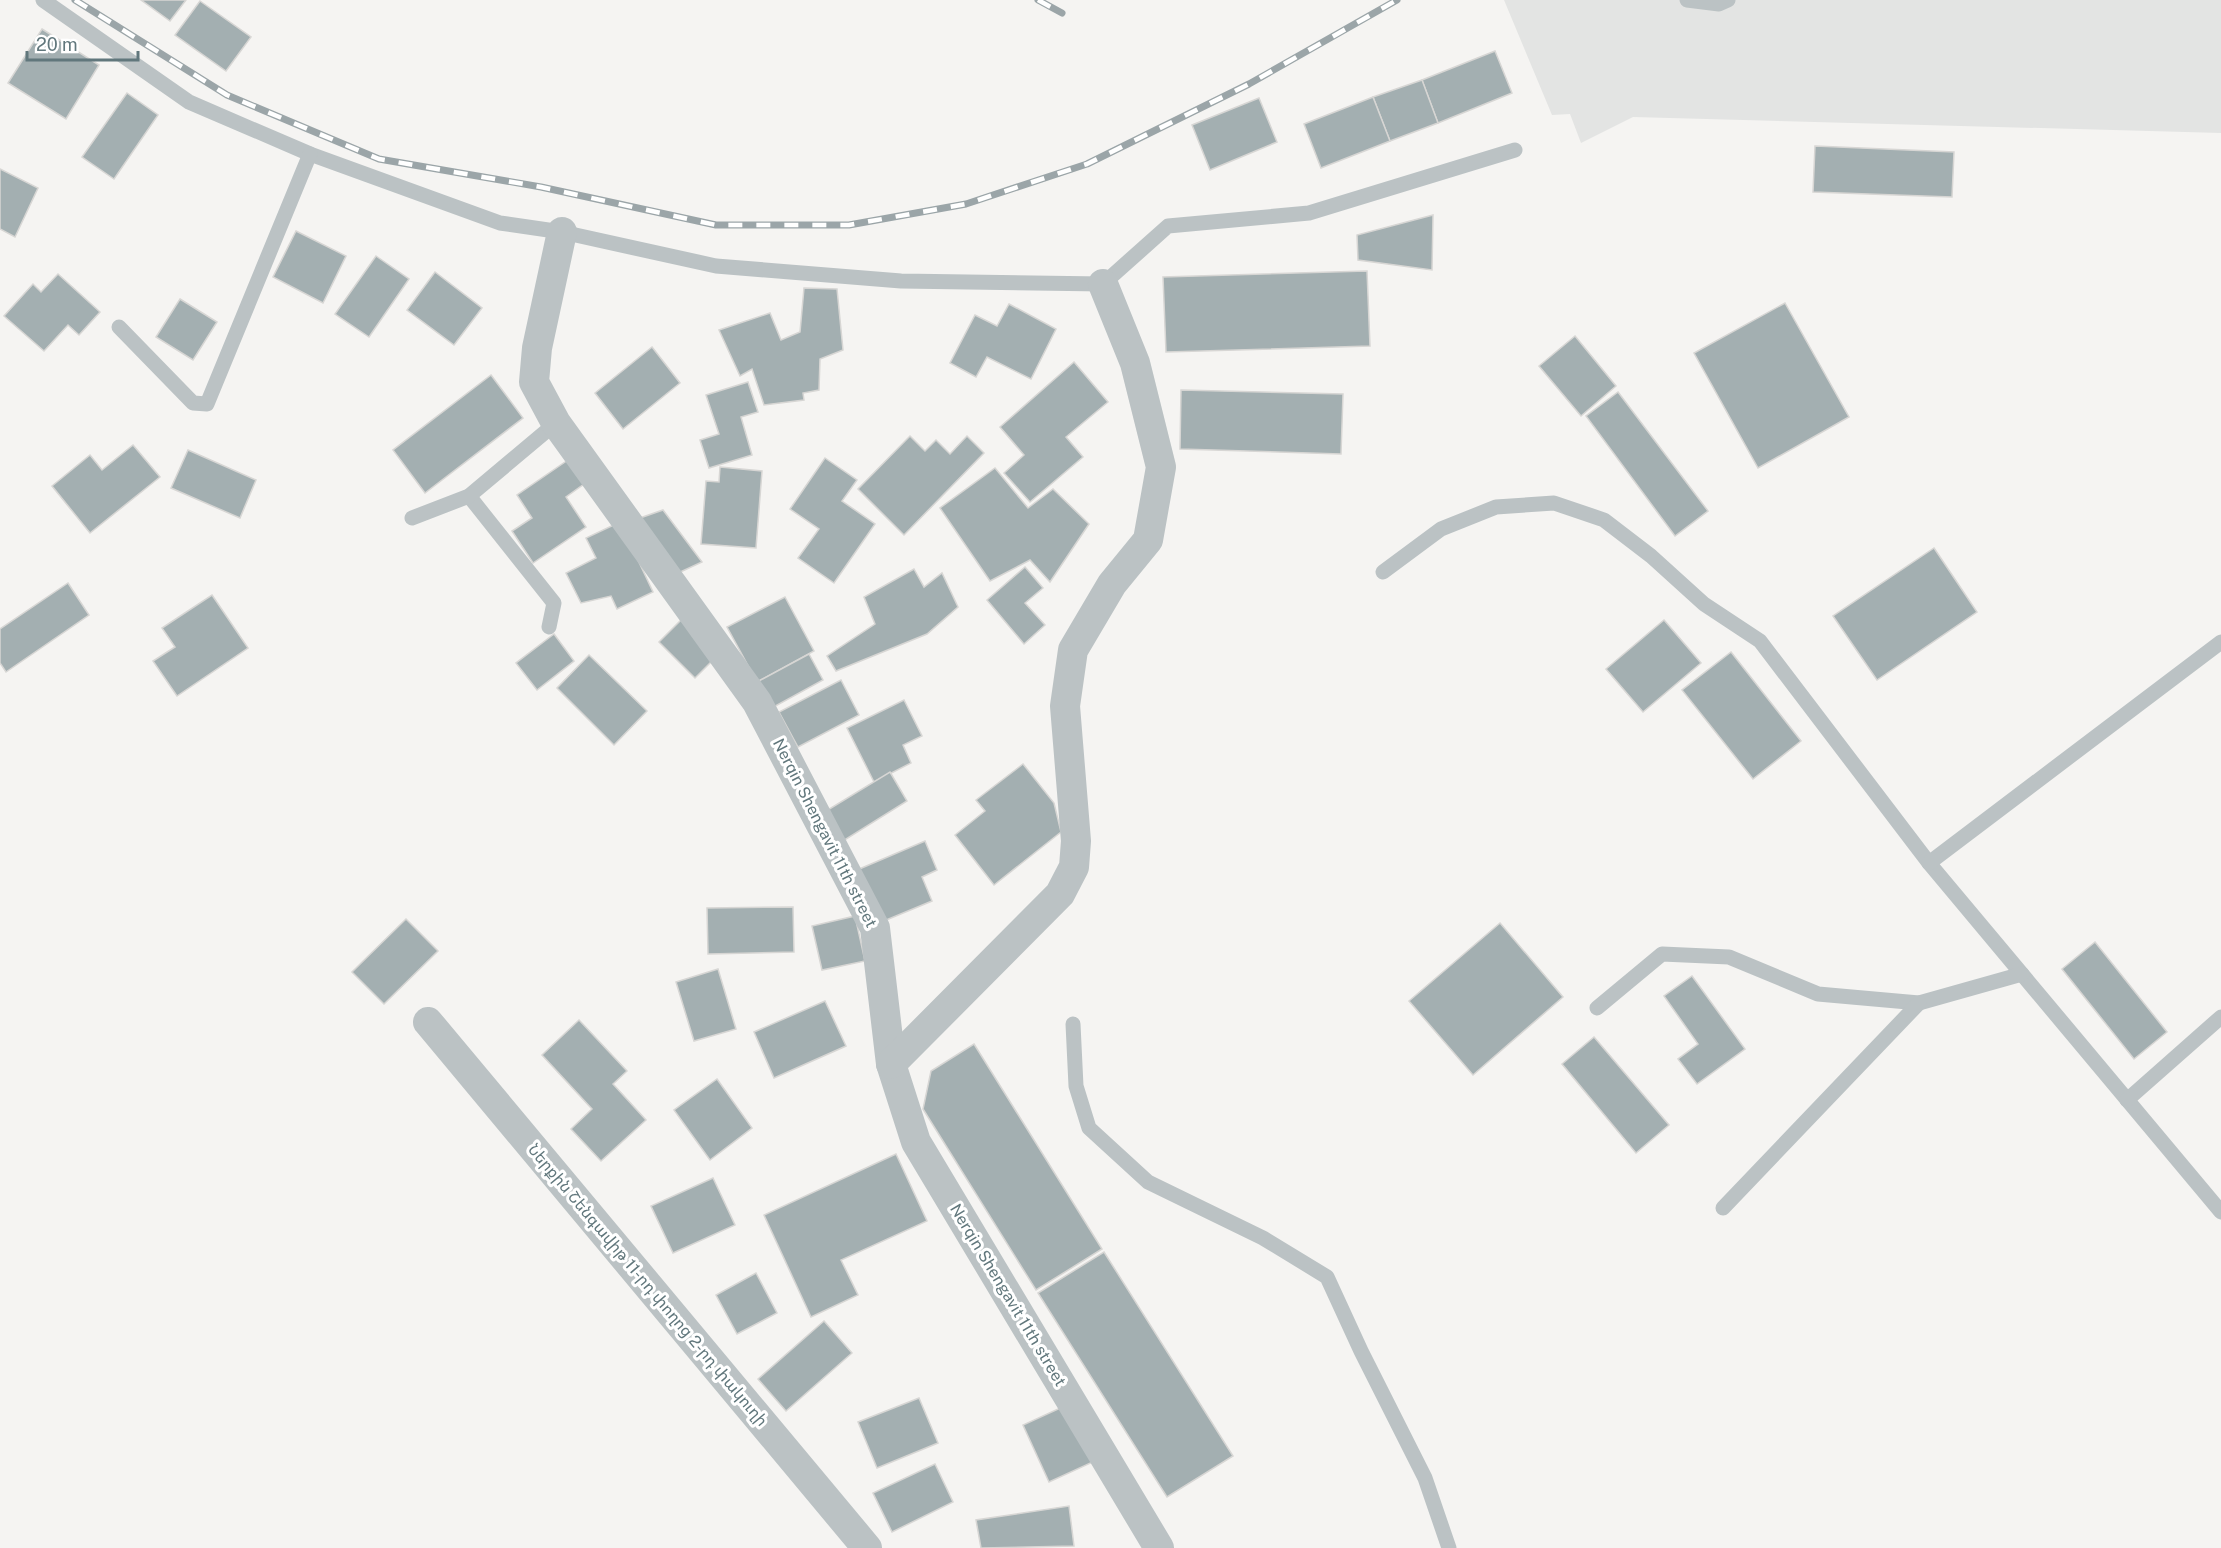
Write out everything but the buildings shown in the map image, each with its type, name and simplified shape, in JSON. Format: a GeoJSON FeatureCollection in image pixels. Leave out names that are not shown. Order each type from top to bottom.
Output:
{"type":"FeatureCollection","features":[{"type":"Feature","properties":{"kind":"street","name":"Nerqin Shengavit 11th street"},"geometry":{"type":"LineString","coordinates":[[562,232],[537,348],[534,382],[556,423],[757,702],[875,928],[891,1064],[916,1142],[1159,1548]]}},
{"type":"Feature","properties":{"kind":"street"},"geometry":{"type":"LineString","coordinates":[[891,1064],[1060,894],[1074,867],[1076,841],[1065,706],[1073,650],[1112,584],[1148,540],[1161,467],[1135,363],[1103,284]]}},
{"type":"Feature","properties":{"kind":"street","name":"Ներքին Շենգավիթ 11-րդ փողոց 2-րդ փակուղի"},"geometry":{"type":"LineString","coordinates":[[428,1022],[867,1548]]}},
{"type":"Feature","properties":{"kind":"lane"},"geometry":{"type":"LineString","coordinates":[[43,0],[189,102],[310,154],[500,223],[562,232],[716,266],[901,281],[1103,284],[1168,226],[1309,213],[1515,150]]}},
{"type":"Feature","properties":{"kind":"lane"},"geometry":{"type":"LineString","coordinates":[[1687,0],[1719,4],[1728,0]]}},
{"type":"Feature","properties":{"kind":"lane"},"geometry":{"type":"LineString","coordinates":[[119,327],[193,403],[207,404],[310,154]]}},
{"type":"Feature","properties":{"kind":"lane"},"geometry":{"type":"LineString","coordinates":[[412,518],[470,496],[556,423]]}},
{"type":"Feature","properties":{"kind":"lane"},"geometry":{"type":"LineString","coordinates":[[470,496],[554,603],[549,627]]}},
{"type":"Feature","properties":{"kind":"lane"},"geometry":{"type":"LineString","coordinates":[[1383,572],[1441,529],[1496,507],[1554,503],[1604,520],[1651,556],[1704,604],[1760,641],[1929,863],[2221,1212]]}},
{"type":"Feature","properties":{"kind":"lane"},"geometry":{"type":"LineString","coordinates":[[1929,863],[2221,642]]}},
{"type":"Feature","properties":{"kind":"lane"},"geometry":{"type":"LineString","coordinates":[[1597,1008],[1662,954],[1729,957],[1818,994],[1919,1003],[2022,974]]}},
{"type":"Feature","properties":{"kind":"lane"},"geometry":{"type":"LineString","coordinates":[[1723,1208],[1919,1003]]}},
{"type":"Feature","properties":{"kind":"lane"},"geometry":{"type":"LineString","coordinates":[[2127,1100],[2221,1017]]}},
{"type":"Feature","properties":{"kind":"lane"},"geometry":{"type":"LineString","coordinates":[[1073,1024],[1076,1086],[1089,1128],[1148,1182],[1263,1238],[1327,1277],[1425,1478],[1449,1548]]}},
{"type":"Feature","properties":{"kind":"shaded area"},"geometry":{"type":"Polygon","coordinates":[[[1504,0],[2221,0],[2221,133],[1633,117],[1581,143],[1570,114],[1552,115],[1504,0]]]}},
{"type":"Feature","properties":{"kind":"railway"},"geometry":{"type":"LineString","coordinates":[[75,0],[227,95],[379,159],[541,187],[716,225],[849,225],[966,204],[1087,164],[1249,84],[1397,0]]}},
{"type":"Feature","properties":{"kind":"railway"},"geometry":{"type":"LineString","coordinates":[[1038,0],[1062,13]]}}]}
